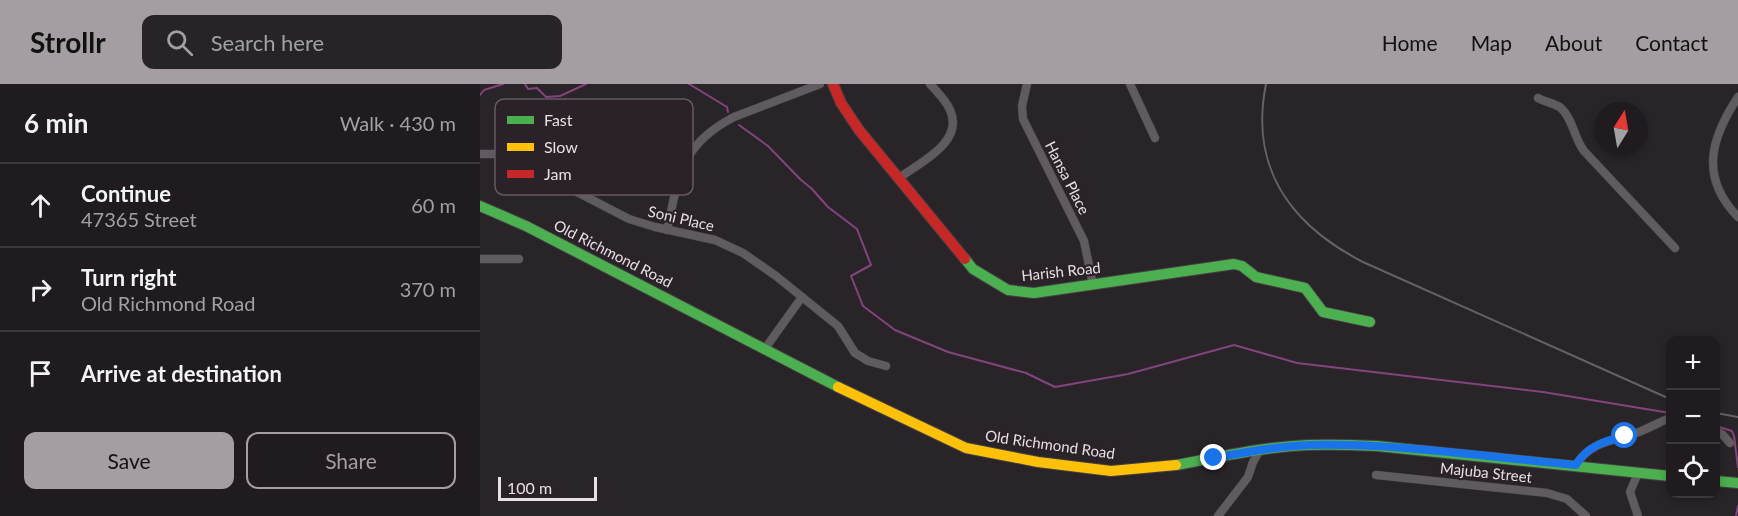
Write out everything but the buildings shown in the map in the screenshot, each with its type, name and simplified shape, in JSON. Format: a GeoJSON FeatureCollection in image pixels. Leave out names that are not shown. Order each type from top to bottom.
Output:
{"type":"FeatureCollection","features":[{"type":"Feature","properties":{"kind":"street"},"geometry":{"type":"LineString","coordinates":[[693,149],[699,141],[734,117],[820,84]]}},
{"type":"Feature","properties":{"kind":"street","name":"Harish Road"},"geometry":{"type":"LineString","coordinates":[[833,84],[841,103],[859,130],[973,269],[999,287],[1018,293],[1034,293],[1240,264],[1256,277],[1305,288],[1317,306],[1326,313],[1370,322]]}},
{"type":"Feature","properties":{"kind":"street"},"geometry":{"type":"LineString","coordinates":[[899,178],[938,149],[951,135],[953,124],[950,110],[930,84]]}},
{"type":"Feature","properties":{"kind":"street","name":"Hansa Place"},"geometry":{"type":"LineString","coordinates":[[1027,84],[1022,106],[1023,119],[1084,241],[1093,285]]}},
{"type":"Feature","properties":{"kind":"street"},"geometry":{"type":"LineString","coordinates":[[1130,84],[1155,138]]}},
{"type":"Feature","properties":{"kind":"street"},"geometry":{"type":"LineString","coordinates":[[1738,97],[1718,131],[1713,159],[1719,188],[1726,202],[1738,217]]}},
{"type":"Feature","properties":{"kind":"street"},"geometry":{"type":"LineString","coordinates":[[1538,98],[1563,110],[1584,151],[1675,248]]}},
{"type":"Feature","properties":{"kind":"street","name":"Soni Place"},"geometry":{"type":"LineString","coordinates":[[583,195],[629,219],[715,240],[743,253],[838,326],[855,353],[868,361],[886,366]]}},
{"type":"Feature","properties":{"kind":"street"},"geometry":{"type":"LineString","coordinates":[[667,230],[675,195]]}},
{"type":"Feature","properties":{"kind":"street","name":"Old Richmond Road"},"geometry":{"type":"LineString","coordinates":[[480,206],[536,231],[764,350],[966,448],[1038,462],[1111,471],[1173,466],[1260,450],[1307,445],[1377,446],[1666,476]]}},
{"type":"Feature","properties":{"kind":"street"},"geometry":{"type":"LineString","coordinates":[[480,259],[519,260]]}},
{"type":"Feature","properties":{"kind":"street"},"geometry":{"type":"LineString","coordinates":[[764,350],[802,297]]}},
{"type":"Feature","properties":{"kind":"street"},"geometry":{"type":"LineString","coordinates":[[1576,465],[1586,452],[1598,445],[1642,431],[1666,420]]}},
{"type":"Feature","properties":{"kind":"street"},"geometry":{"type":"LineString","coordinates":[[1720,433],[1730,443]]}},
{"type":"Feature","properties":{"kind":"street"},"geometry":{"type":"LineString","coordinates":[[1218,516],[1248,477],[1260,450]]}},
{"type":"Feature","properties":{"kind":"street"},"geometry":{"type":"LineString","coordinates":[[1638,473],[1630,492],[1638,516]]}},
{"type":"Feature","properties":{"kind":"street","name":"Majuba Street"},"geometry":{"type":"LineString","coordinates":[[1376,475],[1547,493],[1567,499],[1586,516]]}},
{"type":"Feature","properties":{"kind":"street"},"geometry":{"type":"LineString","coordinates":[[1720,481],[1738,483]]}},
{"type":"Feature","properties":{"kind":"waterway"},"geometry":{"type":"LineString","coordinates":[[480,95],[484,90],[503,84]]}},
{"type":"Feature","properties":{"kind":"waterway"},"geometry":{"type":"LineString","coordinates":[[525,84],[528,89],[537,88],[546,97],[560,96],[586,84]]}},
{"type":"Feature","properties":{"kind":"waterway"},"geometry":{"type":"LineString","coordinates":[[689,84],[727,107],[728,112]]}},
{"type":"Feature","properties":{"kind":"waterway"},"geometry":{"type":"LineString","coordinates":[[739,125],[768,146],[828,207],[857,229],[871,265],[851,276],[863,306],[895,330],[948,352],[1026,373],[1055,387],[1128,374],[1234,345],[1297,363],[1543,392],[1666,412]]}},
{"type":"Feature","properties":{"kind":"waterway"},"geometry":{"type":"LineString","coordinates":[[1720,427],[1732,431],[1738,467]]}},
{"type":"Feature","properties":{"kind":"waterway"},"geometry":{"type":"LineString","coordinates":[[1736,516],[1738,506]]}},
{"type":"Feature","properties":{"kind":"railway"},"geometry":{"type":"LineString","coordinates":[[1266,84],[1262,114],[1264,142],[1270,167],[1281,191],[1296,212],[1315,230],[1337,247],[1363,262],[1666,397]]}},
{"type":"Feature","properties":{"kind":"railway"},"geometry":{"type":"LineString","coordinates":[[1720,414],[1738,417]]}},
{"type":"Feature","properties":{"kind":"traffic: fast"},"geometry":{"type":"LineString","coordinates":[[480,206],[526,226],[838,387]]}},
{"type":"Feature","properties":{"kind":"traffic: fast"},"geometry":{"type":"LineString","coordinates":[[965,259],[973,269],[1008,290],[1034,293],[1234,264],[1242,266],[1256,277],[1305,288],[1323,312],[1370,322]]}},
{"type":"Feature","properties":{"kind":"traffic: fast"},"geometry":{"type":"LineString","coordinates":[[1176,465],[1274,448],[1342,445],[1377,446],[1666,476]]}},
{"type":"Feature","properties":{"kind":"traffic: fast"},"geometry":{"type":"LineString","coordinates":[[1720,481],[1738,483]]}},
{"type":"Feature","properties":{"kind":"traffic: slow"},"geometry":{"type":"LineString","coordinates":[[838,387],[966,448],[1038,462],[1111,471],[1176,465]]}},
{"type":"Feature","properties":{"kind":"traffic: jam"},"geometry":{"type":"LineString","coordinates":[[833,84],[841,103],[859,130],[965,259]]}},
{"type":"Feature","properties":{"kind":"route"},"geometry":{"type":"LineString","coordinates":[[1214,458],[1307,445],[1377,446],[1576,465],[1589,450],[1606,441],[1625,436]]}}]}
